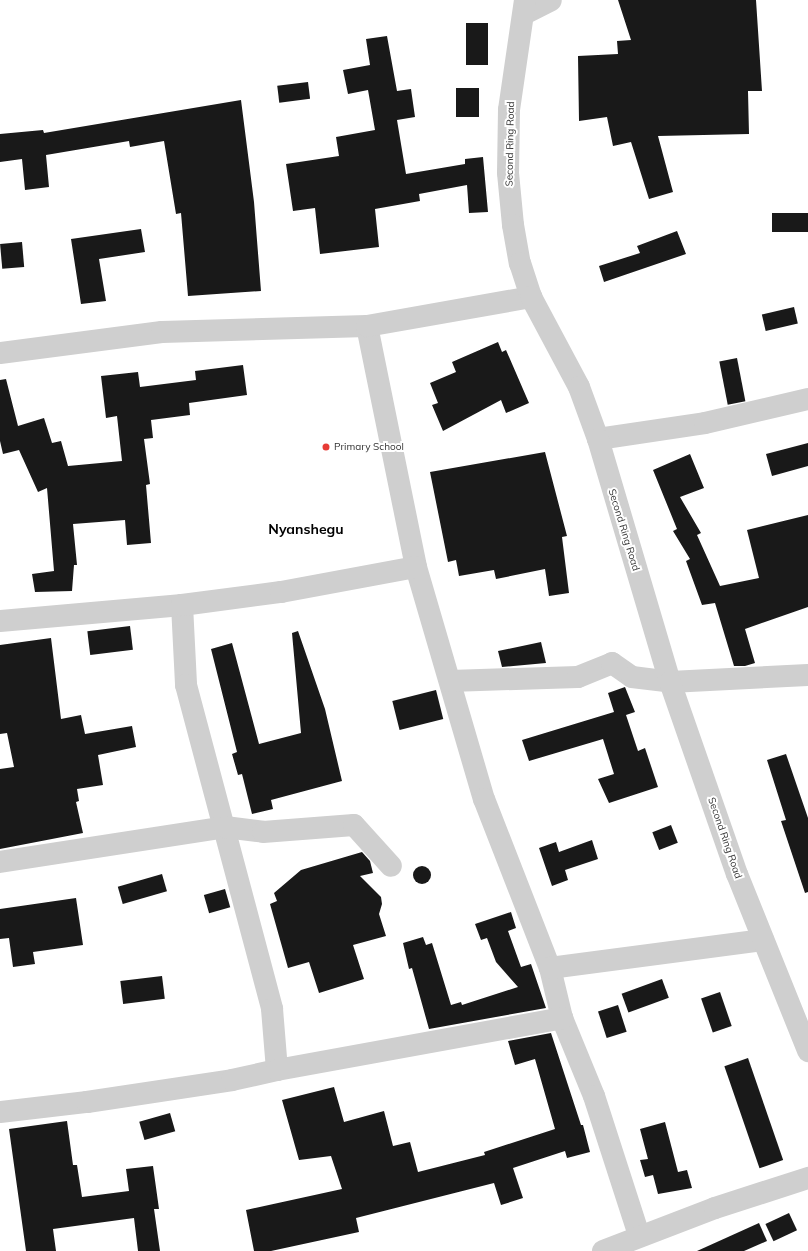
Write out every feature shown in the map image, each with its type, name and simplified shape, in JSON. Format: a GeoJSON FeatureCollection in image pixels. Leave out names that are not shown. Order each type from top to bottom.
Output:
{"type":"FeatureCollection","features":[{"type":"Feature","properties":{"kind":"street"},"geometry":{"type":"LineString","coordinates":[[525,7],[552,0]]}},
{"type":"Feature","properties":{"kind":"street","name":"Second Ring Road"},"geometry":{"type":"LineString","coordinates":[[525,7],[509,110],[508,173],[513,225],[520,263],[531,297],[579,387],[598,439],[670,682],[763,940],[808,1051]]}},
{"type":"Feature","properties":{"kind":"street"},"geometry":{"type":"LineString","coordinates":[[0,353],[162,332],[367,326],[531,297]]}},
{"type":"Feature","properties":{"kind":"street"},"geometry":{"type":"LineString","coordinates":[[367,326],[416,567],[484,799],[550,968],[562,1018],[594,1096],[639,1235]]}},
{"type":"Feature","properties":{"kind":"street"},"geometry":{"type":"LineString","coordinates":[[598,439],[705,423],[808,399]]}},
{"type":"Feature","properties":{"kind":"street"},"geometry":{"type":"LineString","coordinates":[[0,621],[182,605],[281,592],[416,567]]}},
{"type":"Feature","properties":{"kind":"street"},"geometry":{"type":"LineString","coordinates":[[182,605],[186,685],[225,827],[272,1009],[277,1070]]}},
{"type":"Feature","properties":{"kind":"street"},"geometry":{"type":"LineString","coordinates":[[450,681],[578,677],[612,663],[632,677],[670,682],[808,675]]}},
{"type":"Feature","properties":{"kind":"street"},"geometry":{"type":"LineString","coordinates":[[0,862],[225,827],[263,832],[354,825],[391,866]]}},
{"type":"Feature","properties":{"kind":"street"},"geometry":{"type":"LineString","coordinates":[[550,968],[763,940]]}},
{"type":"Feature","properties":{"kind":"street"},"geometry":{"type":"LineString","coordinates":[[0,1112],[87,1102],[232,1080],[277,1070],[562,1018]]}},
{"type":"Feature","properties":{"kind":"street"},"geometry":{"type":"LineString","coordinates":[[603,1251],[639,1235],[808,1178]]}},
{"type":"Feature","properties":{"kind":"building"},"geometry":{"type":"Polygon","coordinates":[[[618,0],[756,0],[762,91],[748,91],[749,134],[658,136],[673,192],[649,199],[631,142],[613,146],[607,117],[579,121],[578,56],[618,54],[617,41],[631,40],[618,0]]]}},
{"type":"Feature","properties":{"kind":"building"},"geometry":{"type":"Polygon","coordinates":[[[466,23],[488,23],[488,65],[466,65],[466,23]]]}},
{"type":"Feature","properties":{"kind":"building"},"geometry":{"type":"Polygon","coordinates":[[[387,36],[397,91],[411,89],[415,117],[397,120],[406,174],[465,164],[465,159],[483,157],[488,212],[469,213],[467,185],[419,194],[420,201],[375,209],[379,247],[320,254],[315,208],[293,211],[286,164],[339,156],[336,137],[375,130],[368,90],[348,94],[343,70],[370,65],[366,39],[387,36]]]}},
{"type":"Feature","properties":{"kind":"building"},"geometry":{"type":"Polygon","coordinates":[[[308,82],[310,99],[279,103],[277,86],[308,82]]]}},
{"type":"Feature","properties":{"kind":"building"},"geometry":{"type":"Polygon","coordinates":[[[456,88],[479,88],[479,117],[456,117],[456,88]]]}},
{"type":"Feature","properties":{"kind":"building"},"geometry":{"type":"Polygon","coordinates":[[[241,100],[254,202],[261,291],[188,296],[181,213],[176,214],[164,141],[130,147],[129,141],[46,155],[49,187],[25,190],[22,159],[0,162],[0,134],[43,130],[44,133],[241,100]]]}},
{"type":"Feature","properties":{"kind":"building"},"geometry":{"type":"Polygon","coordinates":[[[772,213],[808,213],[808,232],[772,232],[772,213]]]}},
{"type":"Feature","properties":{"kind":"building"},"geometry":{"type":"Polygon","coordinates":[[[141,229],[145,252],[99,259],[106,301],[81,304],[71,239],[141,229]]]}},
{"type":"Feature","properties":{"kind":"building"},"geometry":{"type":"Polygon","coordinates":[[[677,231],[686,254],[604,282],[599,266],[640,253],[637,246],[677,231]]]}},
{"type":"Feature","properties":{"kind":"building"},"geometry":{"type":"Polygon","coordinates":[[[22,242],[24,267],[2,269],[0,244],[22,242]]]}},
{"type":"Feature","properties":{"kind":"building"},"geometry":{"type":"Polygon","coordinates":[[[794,307],[798,324],[766,331],[762,314],[794,307]]]}},
{"type":"Feature","properties":{"kind":"building"},"geometry":{"type":"Polygon","coordinates":[[[498,342],[502,352],[506,350],[529,403],[506,413],[501,400],[443,431],[432,405],[438,403],[430,383],[456,372],[452,362],[498,342]]]}},
{"type":"Feature","properties":{"kind":"building"},"geometry":{"type":"Polygon","coordinates":[[[737,358],[745,401],[728,405],[719,361],[737,358]]]}},
{"type":"Feature","properties":{"kind":"building"},"geometry":{"type":"Polygon","coordinates":[[[243,365],[247,395],[189,403],[190,415],[151,420],[153,438],[144,439],[150,484],[146,485],[151,543],[127,545],[125,520],[73,524],[77,565],[74,565],[72,591],[35,592],[32,574],[54,571],[47,488],[38,492],[19,450],[3,454],[0,441],[0,380],[6,379],[18,426],[44,418],[52,443],[61,441],[68,466],[122,461],[117,416],[106,418],[101,376],[138,372],[140,387],[196,380],[195,371],[243,365]]]}},
{"type":"Feature","properties":{"kind":"building"},"geometry":{"type":"Polygon","coordinates":[[[808,443],[808,466],[772,476],[766,454],[808,443]]]}},
{"type":"Feature","properties":{"kind":"building"},"geometry":{"type":"Polygon","coordinates":[[[545,452],[567,536],[562,537],[569,593],[549,596],[545,569],[496,579],[494,570],[459,576],[456,560],[448,562],[430,472],[545,452]]]}},
{"type":"Feature","properties":{"kind":"building"},"geometry":{"type":"Polygon","coordinates":[[[690,454],[704,488],[680,497],[701,533],[697,535],[720,586],[759,578],[747,530],[808,515],[808,607],[745,629],[755,663],[745,666],[734,666],[715,603],[702,605],[686,561],[690,559],[673,531],[677,529],[653,470],[690,454]]]}},
{"type":"Feature","properties":{"kind":"building"},"geometry":{"type":"Polygon","coordinates":[[[130,626],[133,650],[90,655],[87,631],[130,626]]]}},
{"type":"Feature","properties":{"kind":"building"},"geometry":{"type":"Polygon","coordinates":[[[298,631],[325,709],[342,781],[271,800],[273,809],[252,814],[242,774],[238,775],[232,754],[237,752],[211,649],[232,643],[259,744],[301,733],[292,633],[298,631]]]}},
{"type":"Feature","properties":{"kind":"building"},"geometry":{"type":"Polygon","coordinates":[[[51,638],[61,719],[81,715],[85,734],[132,726],[136,747],[98,755],[103,785],[77,789],[79,801],[76,802],[83,833],[0,849],[0,769],[14,767],[7,733],[0,734],[0,645],[51,638]]]}},
{"type":"Feature","properties":{"kind":"building"},"geometry":{"type":"Polygon","coordinates":[[[541,642],[546,663],[502,667],[498,651],[541,642]]]}},
{"type":"Feature","properties":{"kind":"building"},"geometry":{"type":"Polygon","coordinates":[[[625,687],[635,712],[626,715],[638,751],[645,748],[658,787],[609,803],[598,779],[614,774],[603,739],[529,761],[522,740],[614,712],[608,693],[625,687]]]}},
{"type":"Feature","properties":{"kind":"building"},"geometry":{"type":"Polygon","coordinates":[[[436,690],[443,719],[400,730],[392,701],[436,690]]]}},
{"type":"Feature","properties":{"kind":"building"},"geometry":{"type":"Polygon","coordinates":[[[786,754],[808,818],[808,892],[805,893],[781,821],[786,820],[767,760],[786,754]]]}},
{"type":"Feature","properties":{"kind":"building"},"geometry":{"type":"Polygon","coordinates":[[[671,825],[678,843],[659,850],[652,832],[671,825]]]}},
{"type":"Feature","properties":{"kind":"building"},"geometry":{"type":"Polygon","coordinates":[[[592,840],[598,859],[565,870],[568,880],[552,886],[539,848],[556,842],[559,852],[592,840]]]}},
{"type":"Feature","properties":{"kind":"building"},"geometry":{"type":"Polygon","coordinates":[[[362,852],[370,861],[373,873],[360,876],[381,897],[382,904],[379,914],[386,936],[353,945],[364,979],[319,993],[309,962],[288,968],[270,904],[277,901],[274,893],[301,870],[362,852]]]}},
{"type":"Feature","properties":{"kind":"building"},"geometry":{"type":"Polygon","coordinates":[[[422,866],[428,869],[431,875],[428,881],[422,884],[416,881],[413,875],[416,869],[422,866]]]}},
{"type":"Feature","properties":{"kind":"building"},"geometry":{"type":"Polygon","coordinates":[[[162,874],[167,891],[123,904],[118,887],[162,874]]]}},
{"type":"Feature","properties":{"kind":"building"},"geometry":{"type":"Polygon","coordinates":[[[225,889],[230,907],[209,913],[204,895],[225,889]]]}},
{"type":"Feature","properties":{"kind":"building"},"geometry":{"type":"Polygon","coordinates":[[[76,898],[83,945],[33,952],[35,964],[13,967],[9,938],[0,939],[0,909],[76,898]]]}},
{"type":"Feature","properties":{"kind":"building"},"geometry":{"type":"Polygon","coordinates":[[[511,912],[516,928],[508,931],[521,967],[531,964],[546,1008],[429,1029],[412,968],[409,969],[403,943],[423,937],[426,945],[432,943],[451,1005],[461,1002],[462,1005],[518,987],[496,962],[487,938],[481,940],[475,924],[511,912]]]}},
{"type":"Feature","properties":{"kind":"building"},"geometry":{"type":"Polygon","coordinates":[[[162,976],[165,999],[123,1004],[120,981],[162,976]]]}},
{"type":"Feature","properties":{"kind":"building"},"geometry":{"type":"Polygon","coordinates":[[[662,979],[669,998],[628,1013],[622,994],[662,979]]]}},
{"type":"Feature","properties":{"kind":"building"},"geometry":{"type":"Polygon","coordinates":[[[720,992],[732,1026],[713,1033],[701,999],[720,992]]]}},
{"type":"Feature","properties":{"kind":"building"},"geometry":{"type":"Polygon","coordinates":[[[618,1005],[627,1032],[607,1038],[598,1011],[618,1005]]]}},
{"type":"Feature","properties":{"kind":"building"},"geometry":{"type":"Polygon","coordinates":[[[551,1033],[581,1125],[583,1125],[590,1152],[567,1158],[565,1151],[513,1168],[523,1198],[501,1205],[494,1183],[356,1218],[359,1232],[271,1251],[254,1251],[246,1210],[342,1189],[331,1156],[299,1160],[282,1100],[334,1087],[344,1122],[384,1111],[393,1146],[410,1142],[418,1172],[485,1155],[484,1152],[555,1129],[535,1059],[515,1065],[508,1041],[551,1033]]]}},
{"type":"Feature","properties":{"kind":"building"},"geometry":{"type":"Polygon","coordinates":[[[748,1058],[783,1160],[760,1168],[724,1066],[748,1058]]]}},
{"type":"Feature","properties":{"kind":"building"},"geometry":{"type":"Polygon","coordinates":[[[170,1113],[175,1131],[144,1140],[139,1122],[170,1113]]]}},
{"type":"Feature","properties":{"kind":"building"},"geometry":{"type":"Polygon","coordinates":[[[67,1121],[73,1165],[77,1165],[82,1197],[129,1191],[126,1169],[153,1166],[159,1209],[154,1209],[160,1251],[138,1251],[134,1218],[53,1229],[56,1251],[26,1251],[9,1129],[67,1121]]]}},
{"type":"Feature","properties":{"kind":"building"},"geometry":{"type":"Polygon","coordinates":[[[665,1122],[678,1172],[687,1170],[692,1188],[658,1194],[653,1175],[645,1177],[640,1160],[648,1159],[640,1129],[665,1122]]]}},
{"type":"Feature","properties":{"kind":"building"},"geometry":{"type":"Polygon","coordinates":[[[789,1213],[797,1230],[773,1241],[765,1224],[789,1213]]]}},
{"type":"Feature","properties":{"kind":"building"},"geometry":{"type":"Polygon","coordinates":[[[759,1223],[767,1241],[744,1251],[697,1251],[759,1223]]]}},
{"type":"Feature","properties":{"kind":"place","name":"Primary School"},"geometry":{"type":"Point","coordinates":[326,447]}},
{"type":"Feature","properties":{"kind":"district","name":"Nyanshegu"},"geometry":{"type":"Point","coordinates":[306,529]}}]}
